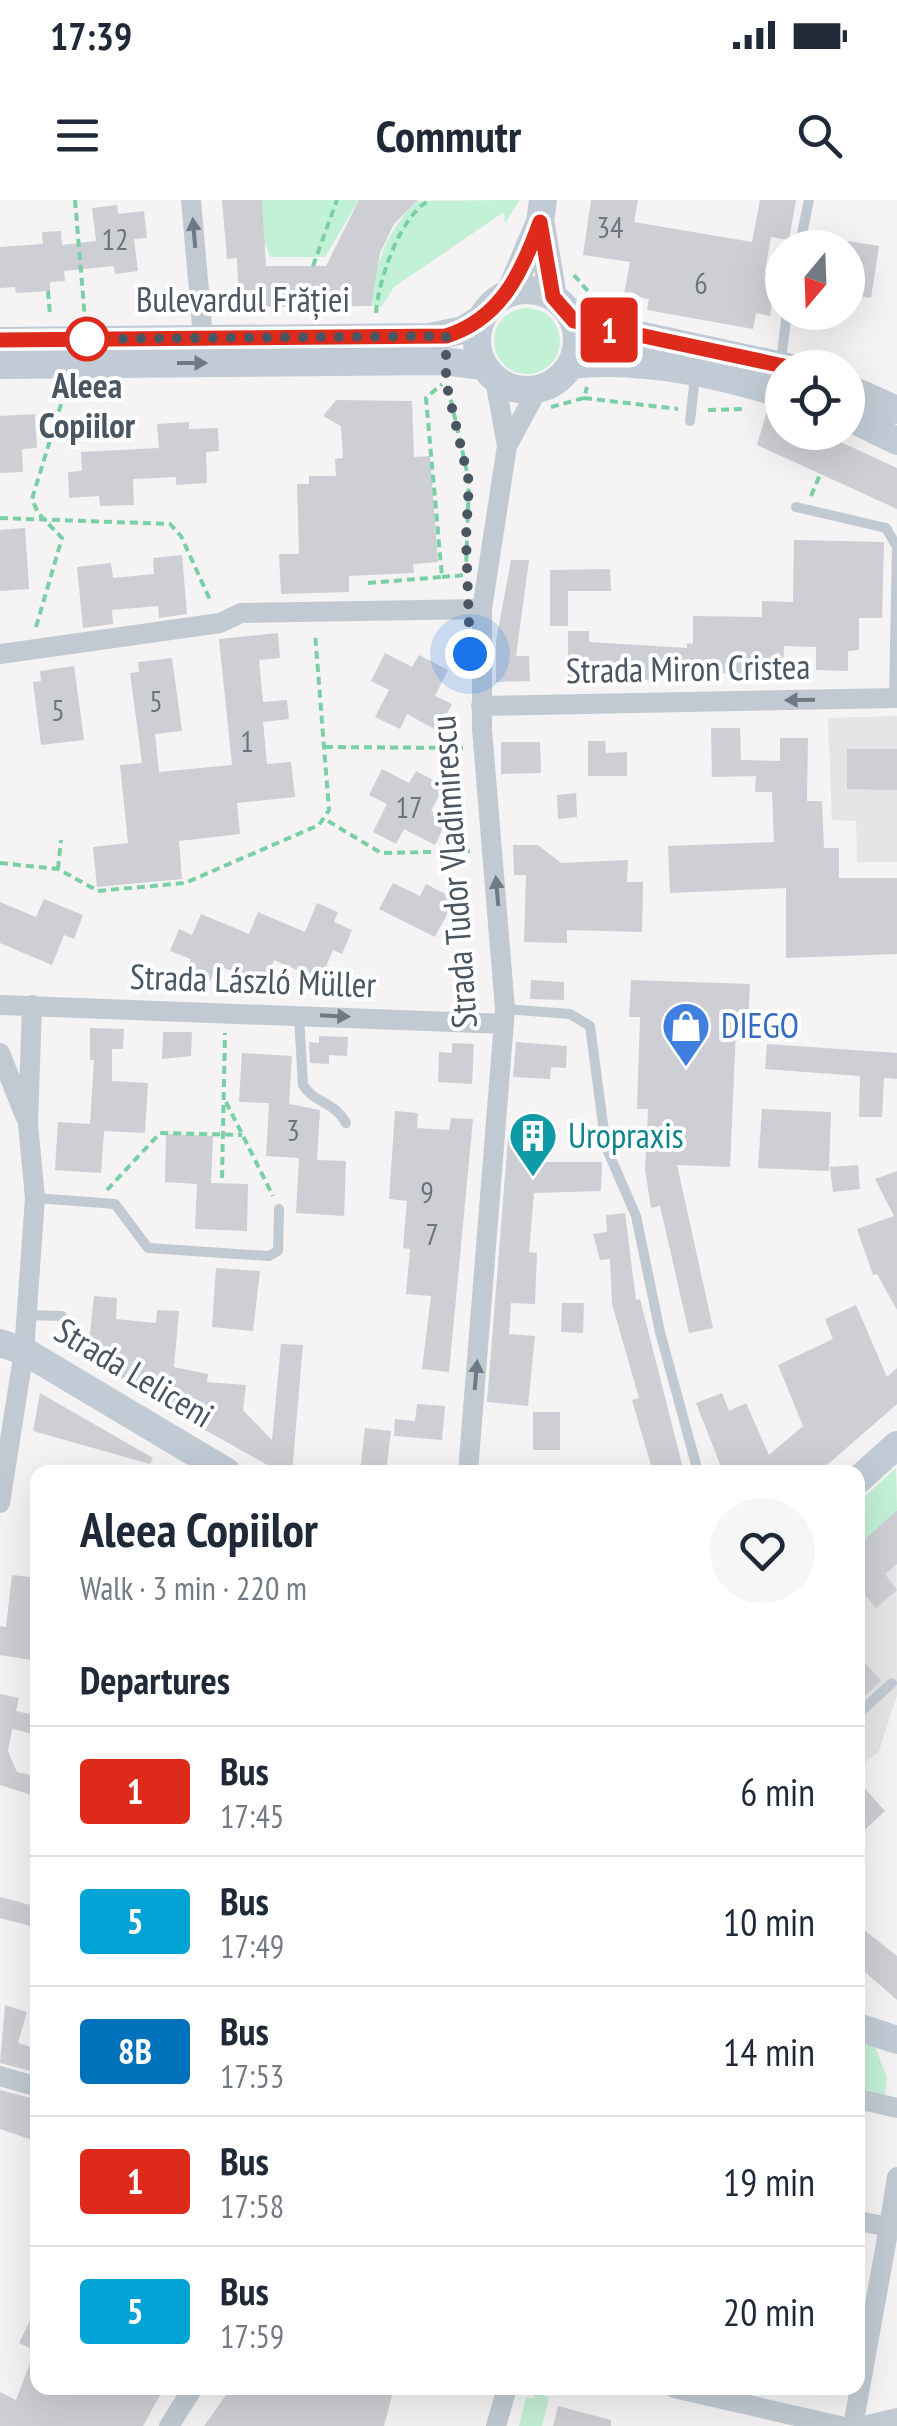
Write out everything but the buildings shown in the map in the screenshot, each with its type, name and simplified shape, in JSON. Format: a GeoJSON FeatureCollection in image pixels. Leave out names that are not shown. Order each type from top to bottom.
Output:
{"type":"FeatureCollection","features":[{"type":"Feature","properties":{"kind":"main road"},"geometry":{"type":"LineString","coordinates":[[542,211],[553,297],[574,321],[577,336],[571,365],[562,376],[538,389],[522,390],[489,373],[478,346],[482,318],[510,293],[542,211]]}},
{"type":"Feature","properties":{"kind":"main road"},"geometry":{"type":"LineString","coordinates":[[510,293],[539,292],[553,297]]}},
{"type":"Feature","properties":{"kind":"main road","name":"Bulevardul Frăției"},"geometry":{"type":"LineString","coordinates":[[0,340],[446,336],[482,318]]}},
{"type":"Feature","properties":{"kind":"main road"},"geometry":{"type":"LineString","coordinates":[[574,321],[765,361]]}},
{"type":"Feature","properties":{"kind":"main road"},"geometry":{"type":"LineString","coordinates":[[571,365],[601,361],[696,374],[765,390]]}},
{"type":"Feature","properties":{"kind":"main road","name":"Bulevardul Frăției"},"geometry":{"type":"LineString","coordinates":[[0,365],[489,373]]}},
{"type":"Feature","properties":{"kind":"main road"},"geometry":{"type":"LineString","coordinates":[[865,396],[897,410]]}},
{"type":"Feature","properties":{"kind":"main road"},"geometry":{"type":"LineString","coordinates":[[865,425],[897,441]]}},
{"type":"Feature","properties":{"kind":"main road","name":"Strada Leliceni"},"geometry":{"type":"LineString","coordinates":[[12,1347],[215,1465]]}},
{"type":"Feature","properties":{"kind":"main road"},"geometry":{"type":"LineString","coordinates":[[865,1474],[897,1445]]}},
{"type":"Feature","properties":{"kind":"main road"},"geometry":{"type":"LineString","coordinates":[[865,2029],[897,2040]]}},
{"type":"Feature","properties":{"kind":"street"},"geometry":{"type":"LineString","coordinates":[[192,200],[203,336]]}},
{"type":"Feature","properties":{"kind":"street","name":"Strada Tudor Vladimirescu"},"geometry":{"type":"LineString","coordinates":[[489,373],[507,446]]}},
{"type":"Feature","properties":{"kind":"street","name":"Strada Tudor Vladimirescu"},"geometry":{"type":"LineString","coordinates":[[469,1465],[505,1016],[475,608],[507,446],[538,389]]}},
{"type":"Feature","properties":{"kind":"street"},"geometry":{"type":"LineString","coordinates":[[0,654],[220,622],[241,613],[475,608]]}},
{"type":"Feature","properties":{"kind":"street","name":"Strada Miron Cristea"},"geometry":{"type":"LineString","coordinates":[[481,706],[896,698]]}},
{"type":"Feature","properties":{"kind":"street","name":"Strada László Müller"},"geometry":{"type":"LineString","coordinates":[[0,1005],[505,1016]]}},
{"type":"Feature","properties":{"kind":"street"},"geometry":{"type":"LineString","coordinates":[[0,1504],[12,1347],[26,1315],[35,1198],[28,1124],[32,1005]]}},
{"type":"Feature","properties":{"kind":"street"},"geometry":{"type":"LineString","coordinates":[[0,1052],[28,1124]]}},
{"type":"Feature","properties":{"kind":"street"},"geometry":{"type":"LineString","coordinates":[[0,2076],[30,2085]]}},
{"type":"Feature","properties":{"kind":"street"},"geometry":{"type":"LineString","coordinates":[[865,2101],[897,2108]]}},
{"type":"Feature","properties":{"kind":"street"},"geometry":{"type":"LineString","coordinates":[[865,2358],[897,2177]]}},
{"type":"Feature","properties":{"kind":"street"},"geometry":{"type":"LineString","coordinates":[[865,2223],[888,2228]]}},
{"type":"Feature","properties":{"kind":"street"},"geometry":{"type":"LineString","coordinates":[[168,2426],[188,2395]]}},
{"type":"Feature","properties":{"kind":"street"},"geometry":{"type":"LineString","coordinates":[[496,2426],[505,2395]]}},
{"type":"Feature","properties":{"kind":"street"},"geometry":{"type":"LineString","coordinates":[[705,2395],[840,2426]]}},
{"type":"Feature","properties":{"kind":"street"},"geometry":{"type":"LineString","coordinates":[[853,2426],[858,2395]]}},
{"type":"Feature","properties":{"kind":"street"},"geometry":{"type":"LineString","coordinates":[[864,2426],[897,2418]]}},
{"type":"Feature","properties":{"kind":"lane"},"geometry":{"type":"LineString","coordinates":[[802,230],[808,200]]}},
{"type":"Feature","properties":{"kind":"lane"},"geometry":{"type":"LineString","coordinates":[[690,420],[696,374]]}},
{"type":"Feature","properties":{"kind":"lane"},"geometry":{"type":"LineString","coordinates":[[801,508],[886,528],[893,535],[896,698]]}},
{"type":"Feature","properties":{"kind":"lane"},"geometry":{"type":"LineString","coordinates":[[299,1014],[303,1085],[308,1094],[338,1108],[346,1123]]}},
{"type":"Feature","properties":{"kind":"lane"},"geometry":{"type":"LineString","coordinates":[[505,1016],[570,1014],[582,1017],[590,1026],[606,1147],[636,1216],[660,1332],[696,1465]]}},
{"type":"Feature","properties":{"kind":"lane"},"geometry":{"type":"LineString","coordinates":[[35,1198],[115,1204],[148,1248],[269,1256],[278,1251],[279,1210]]}},
{"type":"Feature","properties":{"kind":"lane"},"geometry":{"type":"LineString","coordinates":[[71,1214],[72,1201]]}},
{"type":"Feature","properties":{"kind":"lane"},"geometry":{"type":"LineString","coordinates":[[26,1315],[62,1316]]}},
{"type":"Feature","properties":{"kind":"lane"},"geometry":{"type":"LineString","coordinates":[[865,1708],[892,1683]]}},
{"type":"Feature","properties":{"kind":"path"},"geometry":{"type":"LineString","coordinates":[[75,200],[87,339]]}},
{"type":"Feature","properties":{"kind":"path"},"geometry":{"type":"LineString","coordinates":[[314,266],[337,200]]}},
{"type":"Feature","properties":{"kind":"path"},"geometry":{"type":"LineString","coordinates":[[375,338],[376,305],[392,249],[421,204],[432,200]]}},
{"type":"Feature","properties":{"kind":"path"},"geometry":{"type":"LineString","coordinates":[[546,265],[573,274],[599,299],[603,329]]}},
{"type":"Feature","properties":{"kind":"path"},"geometry":{"type":"LineString","coordinates":[[519,420],[584,398],[601,361]]}},
{"type":"Feature","properties":{"kind":"path"},"geometry":{"type":"LineString","coordinates":[[30,650],[62,538],[31,505],[73,364]]}},
{"type":"Feature","properties":{"kind":"path"},"geometry":{"type":"LineString","coordinates":[[444,371],[469,482],[466,575],[475,608]]}},
{"type":"Feature","properties":{"kind":"path"},"geometry":{"type":"LineString","coordinates":[[442,577],[426,398],[444,371]]}},
{"type":"Feature","properties":{"kind":"path"},"geometry":{"type":"LineString","coordinates":[[801,508],[821,472]]}},
{"type":"Feature","properties":{"kind":"path"},"geometry":{"type":"LineString","coordinates":[[0,518],[170,524],[181,536],[220,622]]}},
{"type":"Feature","properties":{"kind":"path"},"geometry":{"type":"LineString","coordinates":[[368,583],[466,575]]}},
{"type":"Feature","properties":{"kind":"path"},"geometry":{"type":"LineString","coordinates":[[314,621],[325,746],[326,820]]}},
{"type":"Feature","properties":{"kind":"path"},"geometry":{"type":"LineString","coordinates":[[325,746],[484,748]]}},
{"type":"Feature","properties":{"kind":"path"},"geometry":{"type":"LineString","coordinates":[[326,820],[381,853],[493,850]]}},
{"type":"Feature","properties":{"kind":"path"},"geometry":{"type":"LineString","coordinates":[[0,864],[58,869],[98,891],[184,883],[326,820]]}},
{"type":"Feature","properties":{"kind":"path"},"geometry":{"type":"LineString","coordinates":[[58,869],[61,840]]}},
{"type":"Feature","properties":{"kind":"path"},"geometry":{"type":"LineString","coordinates":[[222,1178],[225,1011]]}},
{"type":"Feature","properties":{"kind":"path"},"geometry":{"type":"LineString","coordinates":[[224,1098],[279,1210]]}},
{"type":"Feature","properties":{"kind":"path"},"geometry":{"type":"LineString","coordinates":[[95,1202],[160,1133],[242,1134]]}},
{"type":"Feature","properties":{"kind":"shaded area"},"geometry":{"type":"Polygon","coordinates":[[[897,716],[897,862],[857,862],[856,821],[832,820],[828,718],[897,716]]]}},
{"type":"Feature","properties":{"kind":"shaded area"},"geometry":{"type":"Polygon","coordinates":[[[896,1468],[897,1695],[879,1751],[865,1762],[865,1497],[896,1468]]]}},
{"type":"Feature","properties":{"kind":"green space"},"geometry":{"type":"Polygon","coordinates":[[[262,200],[359,200],[325,257],[270,257],[264,241],[262,200]]]}},
{"type":"Feature","properties":{"kind":"green space"},"geometry":{"type":"Polygon","coordinates":[[[520,200],[505,223],[504,212],[394,287],[382,306],[371,306],[384,249],[397,224],[417,201],[520,200]]]}},
{"type":"Feature","properties":{"kind":"green space"},"geometry":{"type":"Polygon","coordinates":[[[527,308],[551,317],[560,341],[551,365],[527,374],[503,365],[494,341],[503,317],[527,308]]]}},
{"type":"Feature","properties":{"kind":"green space"},"geometry":{"type":"Polygon","coordinates":[[[896,1468],[897,1510],[865,1540],[865,1497],[896,1468]]]}},
{"type":"Feature","properties":{"kind":"green space"},"geometry":{"type":"Polygon","coordinates":[[[865,2038],[872,2040],[887,2077],[884,2104],[865,2100],[865,2038]]]}},
{"type":"Feature","properties":{"kind":"green space"},"geometry":{"type":"Polygon","coordinates":[[[534,2395],[549,2397],[542,2426],[519,2426],[526,2397],[533,2399],[534,2395]]]}},
{"type":"Feature","properties":{"kind":"bus line","name":"1"},"geometry":{"type":"LineString","coordinates":[[0,340],[446,336],[482,318],[510,293],[540,222],[553,297],[574,321],[588,327],[765,360]]}},
{"type":"Feature","properties":{"kind":"place","name":"Aleea Copiilor"},"geometry":{"type":"Point","coordinates":[87,339]}},
{"type":"Feature","properties":{"kind":"place","name":"DIEGO"},"geometry":{"type":"Point","coordinates":[686,1068]}},
{"type":"Feature","properties":{"kind":"place","name":"Uropraxis"},"geometry":{"type":"Point","coordinates":[533,1178]}},
{"type":"Feature","properties":{"kind":"route"},"geometry":{"type":"LineString","coordinates":[[87,339],[446,336],[442,361],[469,482],[466,575],[470,654]]}}]}
